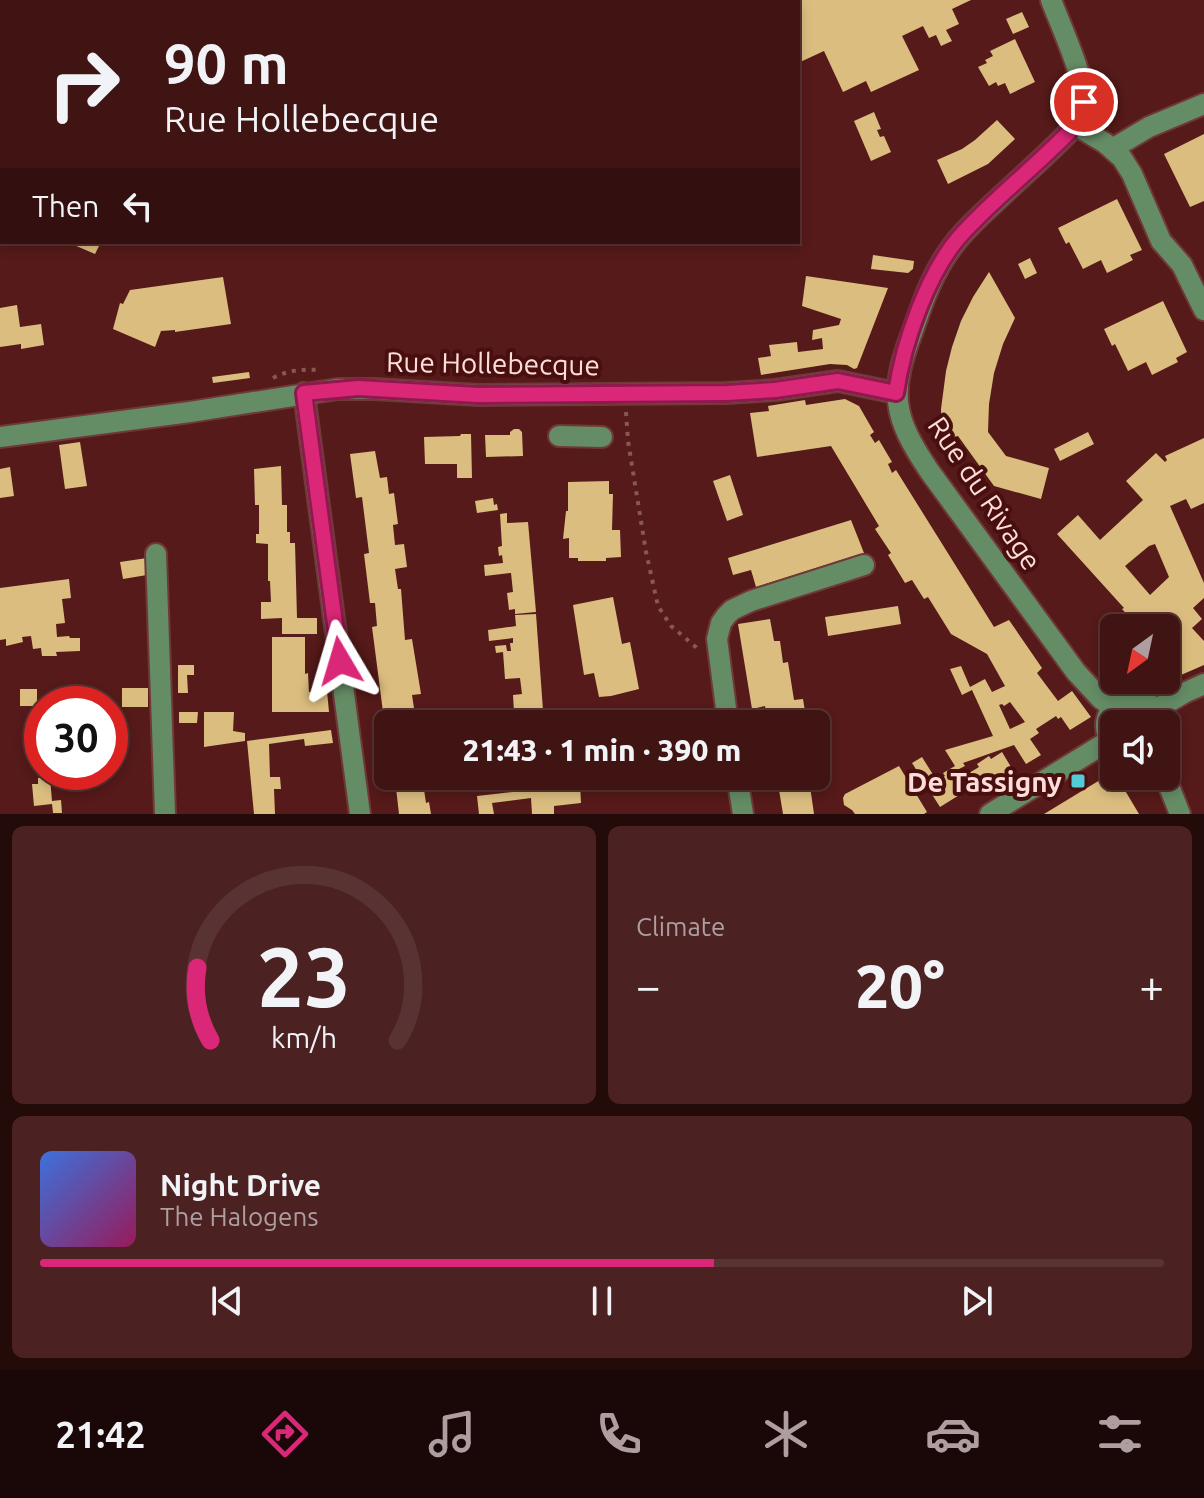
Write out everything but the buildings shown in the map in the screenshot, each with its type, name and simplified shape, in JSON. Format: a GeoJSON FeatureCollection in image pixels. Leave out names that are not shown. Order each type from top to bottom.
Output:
{"type":"FeatureCollection","features":[{"type":"Feature","properties":{"kind":"street","name":"Rue du Rivage"},"geometry":{"type":"LineString","coordinates":[[1051,0],[1080,78],[1084,102],[1082,113],[1062,140],[970,226],[951,248],[936,272],[911,334],[901,362],[896,393],[901,418],[930,472],[1076,672],[1113,708]]}},
{"type":"Feature","properties":{"kind":"street"},"geometry":{"type":"LineString","coordinates":[[1112,149],[1149,127],[1204,104]]}},
{"type":"Feature","properties":{"kind":"street"},"geometry":{"type":"LineString","coordinates":[[1075,125],[1122,158],[1161,241],[1182,265],[1204,310]]}},
{"type":"Feature","properties":{"kind":"street","name":"Rue Hollebecque"},"geometry":{"type":"LineString","coordinates":[[0,437],[358,388],[478,395],[625,394],[758,392],[838,381],[896,393]]}},
{"type":"Feature","properties":{"kind":"street"},"geometry":{"type":"LineString","coordinates":[[304,393],[360,814]]}},
{"type":"Feature","properties":{"kind":"street"},"geometry":{"type":"LineString","coordinates":[[559,436],[602,437]]}},
{"type":"Feature","properties":{"kind":"street"},"geometry":{"type":"LineString","coordinates":[[156,554],[165,814]]}},
{"type":"Feature","properties":{"kind":"street"},"geometry":{"type":"LineString","coordinates":[[726,710],[717,639],[721,623],[732,610],[864,565]]}},
{"type":"Feature","properties":{"kind":"street"},"geometry":{"type":"LineString","coordinates":[[1166,710],[1184,693],[1204,684]]}},
{"type":"Feature","properties":{"kind":"street"},"geometry":{"type":"LineString","coordinates":[[1113,708],[1120,702],[1133,699],[1146,702],[1152,710]]}},
{"type":"Feature","properties":{"kind":"street"},"geometry":{"type":"LineString","coordinates":[[990,814],[1100,750]]}},
{"type":"Feature","properties":{"kind":"street"},"geometry":{"type":"LineString","coordinates":[[739,790],[743,814]]}},
{"type":"Feature","properties":{"kind":"street"},"geometry":{"type":"LineString","coordinates":[[1171,790],[1180,814]]}},
{"type":"Feature","properties":{"kind":"path"},"geometry":{"type":"LineString","coordinates":[[625,394],[628,441],[658,606],[682,637],[719,661]]}},
{"type":"Feature","properties":{"kind":"place","name":"De Tassigny"},"geometry":{"type":"Point","coordinates":[1078,781]}},
{"type":"Feature","properties":{"kind":"route"},"geometry":{"type":"LineString","coordinates":[[340,661],[304,393],[358,388],[478,395],[727,393],[838,381],[896,393],[901,362],[943,260],[960,236],[1069,132],[1079,119],[1084,102]]}}]}
